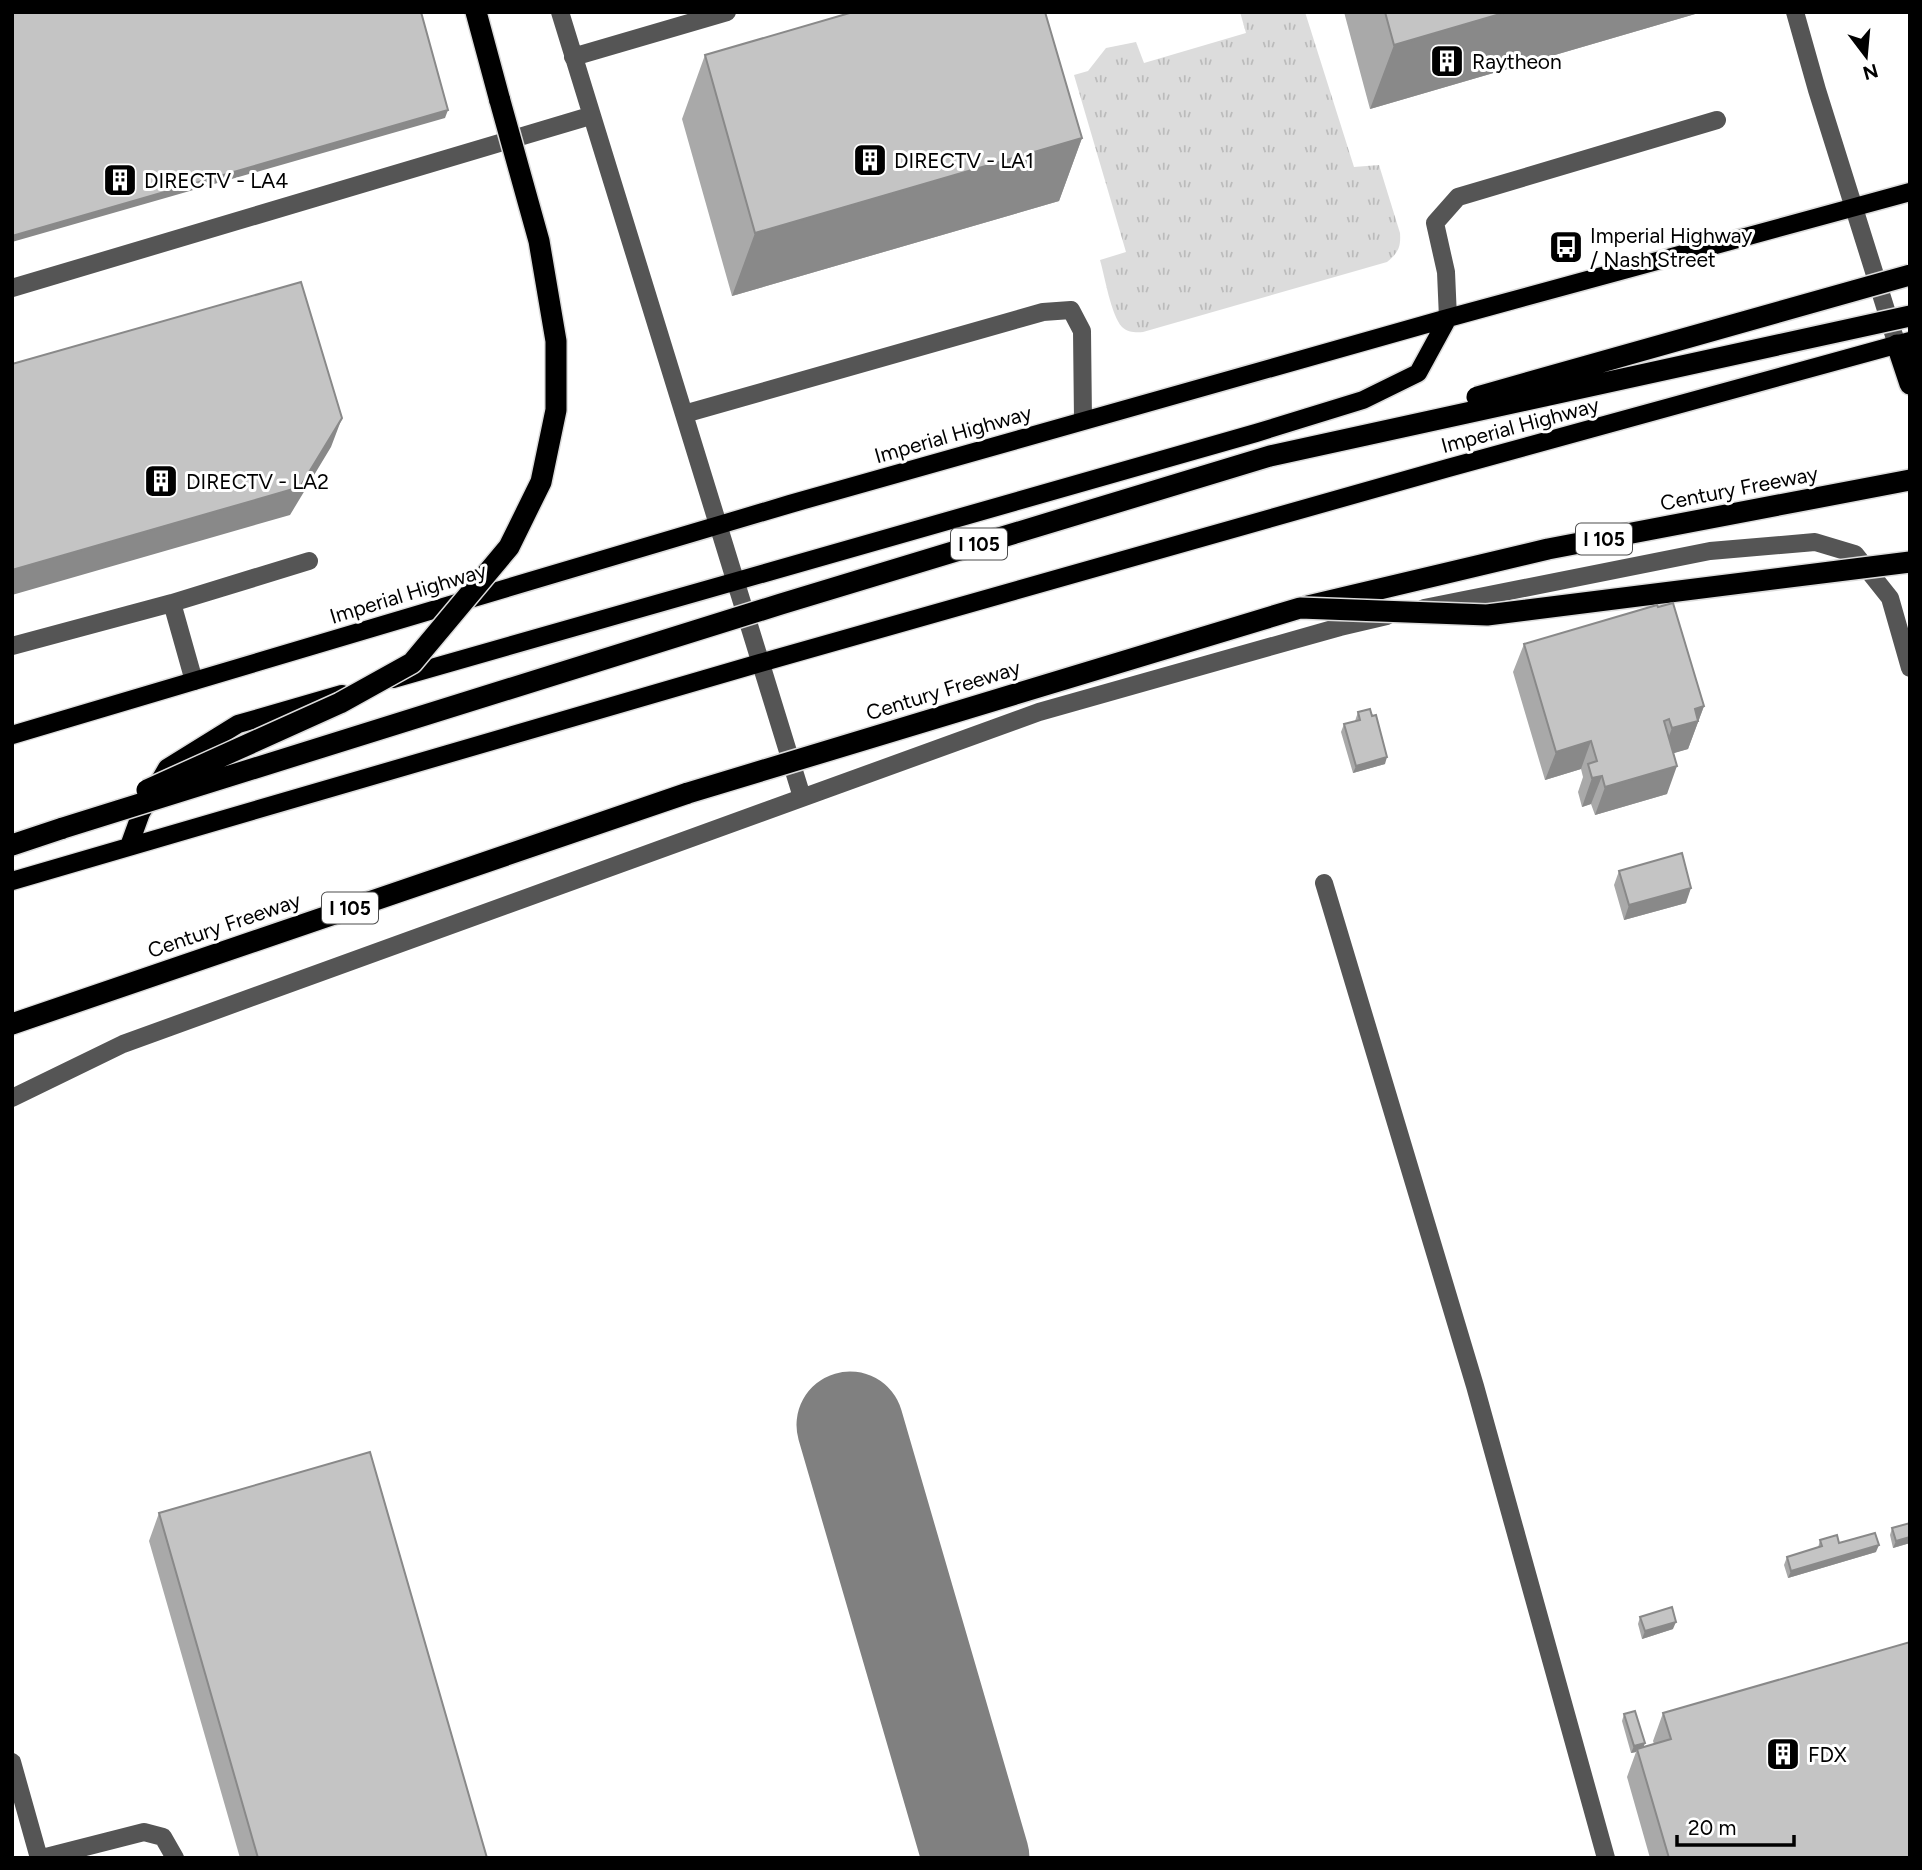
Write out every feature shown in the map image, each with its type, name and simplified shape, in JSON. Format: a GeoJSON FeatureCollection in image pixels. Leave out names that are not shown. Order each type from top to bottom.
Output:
{"type":"FeatureCollection","features":[{"type":"Feature","properties":{"kind":"highway"},"geometry":{"type":"LineString","coordinates":[[63,828],[340,703],[412,663],[509,547],[541,482],[556,410],[556,341],[539,241],[476,12]]}},
{"type":"Feature","properties":{"kind":"highway"},"geometry":{"type":"LineString","coordinates":[[1269,456],[1910,275]]}},
{"type":"Feature","properties":{"kind":"highway","name":"I 105"},"geometry":{"type":"LineString","coordinates":[[12,845],[768,608],[1269,456],[1910,316]]}},
{"type":"Feature","properties":{"kind":"highway"},"geometry":{"type":"LineString","coordinates":[[1904,343],[1910,384]]}},
{"type":"Feature","properties":{"kind":"highway","name":"Century Freeway"},"geometry":{"type":"LineString","coordinates":[[12,1024],[688,793],[1300,608],[1548,549],[1910,480]]}},
{"type":"Feature","properties":{"kind":"highway"},"geometry":{"type":"LineString","coordinates":[[1300,608],[1487,615],[1910,562]]}},
{"type":"Feature","properties":{"kind":"main road","name":"Imperial Highway"},"geometry":{"type":"LineString","coordinates":[[12,735],[719,524],[1448,318],[1910,192]]}},
{"type":"Feature","properties":{"kind":"main road"},"geometry":{"type":"LineString","coordinates":[[129,846],[141,813],[167,768],[238,724],[1243,437],[1363,400],[1418,373],[1448,318]]}},
{"type":"Feature","properties":{"kind":"main road","name":"Imperial Highway"},"geometry":{"type":"LineString","coordinates":[[12,881],[760,663],[1448,468],[1904,343]]}},
{"type":"Feature","properties":{"kind":"street"},"geometry":{"type":"LineString","coordinates":[[560,12],[802,797]]}},
{"type":"Feature","properties":{"kind":"street"},"geometry":{"type":"LineString","coordinates":[[573,57],[727,12]]}},
{"type":"Feature","properties":{"kind":"street"},"geometry":{"type":"LineString","coordinates":[[1795,12],[1854,208],[1904,343]]}},
{"type":"Feature","properties":{"kind":"street"},"geometry":{"type":"LineString","coordinates":[[12,288],[590,116]]}},
{"type":"Feature","properties":{"kind":"street"},"geometry":{"type":"LineString","coordinates":[[1448,318],[1446,272],[1436,223],[1458,197],[1717,120]]}},
{"type":"Feature","properties":{"kind":"street"},"geometry":{"type":"LineString","coordinates":[[684,414],[1043,312],[1071,310],[1082,331],[1083,421]]}},
{"type":"Feature","properties":{"kind":"street"},"geometry":{"type":"LineString","coordinates":[[12,1098],[123,1044],[1039,712],[1340,627],[1463,599],[1710,551],[1815,542],[1855,555],[1889,598],[1910,668]]}},
{"type":"Feature","properties":{"kind":"street"},"geometry":{"type":"LineString","coordinates":[[12,646],[172,603],[309,561]]}},
{"type":"Feature","properties":{"kind":"street"},"geometry":{"type":"LineString","coordinates":[[172,603],[194,681]]}},
{"type":"Feature","properties":{"kind":"street"},"geometry":{"type":"LineString","coordinates":[[1324,883],[1475,1386],[1606,1858]]}},
{"type":"Feature","properties":{"kind":"street"},"geometry":{"type":"LineString","coordinates":[[12,1762],[40,1858],[144,1832],[163,1838],[175,1858]]}},
{"type":"Feature","properties":{"kind":"green space"},"geometry":{"type":"Polygon","coordinates":[[[1240,12],[1305,12],[1354,167],[1379,165],[1400,233],[1399,246],[1387,262],[1143,332],[1129,331],[1122,327],[1115,314],[1100,260],[1126,252],[1074,75],[1088,71],[1106,48],[1136,42],[1144,63],[1246,33],[1240,12]]]}},
{"type":"Feature","properties":{"kind":"building","name":"DIRECTV - LA4"},"geometry":{"type":"Polygon","coordinates":[[[12,12],[421,12],[448,110],[12,236],[12,12]]]}},
{"type":"Feature","properties":{"kind":"building","name":"DIRECTV - LA1"},"geometry":{"type":"Polygon","coordinates":[[[853,12],[1045,12],[1082,138],[755,233],[705,55],[853,12]]]}},
{"type":"Feature","properties":{"kind":"building"},"geometry":{"type":"Polygon","coordinates":[[[1385,12],[1507,12],[1394,45],[1385,12]]]}},
{"type":"Feature","properties":{"kind":"building","name":"DIRECTV - LA2"},"geometry":{"type":"Polygon","coordinates":[[[301,282],[342,418],[300,487],[12,570],[12,364],[301,282]]]}},
{"type":"Feature","properties":{"kind":"building"},"geometry":{"type":"Polygon","coordinates":[[[1673,603],[1704,706],[1695,709],[1698,721],[1672,728],[1669,719],[1664,721],[1677,766],[1605,787],[1602,776],[1592,778],[1588,764],[1597,761],[1591,741],[1556,752],[1524,644],[1657,605],[1658,607],[1673,603]]]}},
{"type":"Feature","properties":{"kind":"building"},"geometry":{"type":"Polygon","coordinates":[[[1370,709],[1372,716],[1376,715],[1387,757],[1356,766],[1344,724],[1360,720],[1358,712],[1370,709]]]}},
{"type":"Feature","properties":{"kind":"building"},"geometry":{"type":"Polygon","coordinates":[[[1682,853],[1691,888],[1629,905],[1619,871],[1682,853]]]}},
{"type":"Feature","properties":{"kind":"building"},"geometry":{"type":"Polygon","coordinates":[[[370,1452],[487,1858],[258,1858],[159,1513],[370,1452]]]}},
{"type":"Feature","properties":{"kind":"building"},"geometry":{"type":"Polygon","coordinates":[[[1910,1523],[1910,1537],[1896,1541],[1892,1528],[1910,1523]]]}},
{"type":"Feature","properties":{"kind":"building"},"geometry":{"type":"Polygon","coordinates":[[[1875,1533],[1879,1545],[1791,1571],[1787,1557],[1822,1546],[1820,1540],[1837,1535],[1839,1543],[1875,1533]]]}},
{"type":"Feature","properties":{"kind":"building"},"geometry":{"type":"Polygon","coordinates":[[[1672,1607],[1676,1622],[1645,1631],[1640,1617],[1672,1607]]]}},
{"type":"Feature","properties":{"kind":"building","name":"FDX"},"geometry":{"type":"Polygon","coordinates":[[[1910,1642],[1910,1858],[1669,1858],[1637,1749],[1671,1739],[1663,1713],[1910,1642]]]}},
{"type":"Feature","properties":{"kind":"building"},"geometry":{"type":"Polygon","coordinates":[[[1635,1711],[1645,1743],[1634,1746],[1624,1714],[1635,1711]]]}},
{"type":"Feature","properties":{"kind":"taxiway"},"geometry":{"type":"LineString","coordinates":[[850,1425],[976,1858]]}},
{"type":"Feature","properties":{"kind":"place","name":"Raytheon"},"geometry":{"type":"Point","coordinates":[1447,61]}},
{"type":"Feature","properties":{"kind":"place","name":"DIRECTV - LA1"},"geometry":{"type":"Point","coordinates":[870,160]}},
{"type":"Feature","properties":{"kind":"place","name":"DIRECTV - LA4"},"geometry":{"type":"Point","coordinates":[120,180]}},
{"type":"Feature","properties":{"kind":"place","name":"Imperial Highway / Nash Street"},"geometry":{"type":"Point","coordinates":[1566,247]}},
{"type":"Feature","properties":{"kind":"place","name":"DIRECTV - LA2"},"geometry":{"type":"Point","coordinates":[161,481]}},
{"type":"Feature","properties":{"kind":"place","name":"FDX"},"geometry":{"type":"Point","coordinates":[1783,1754]}}]}
